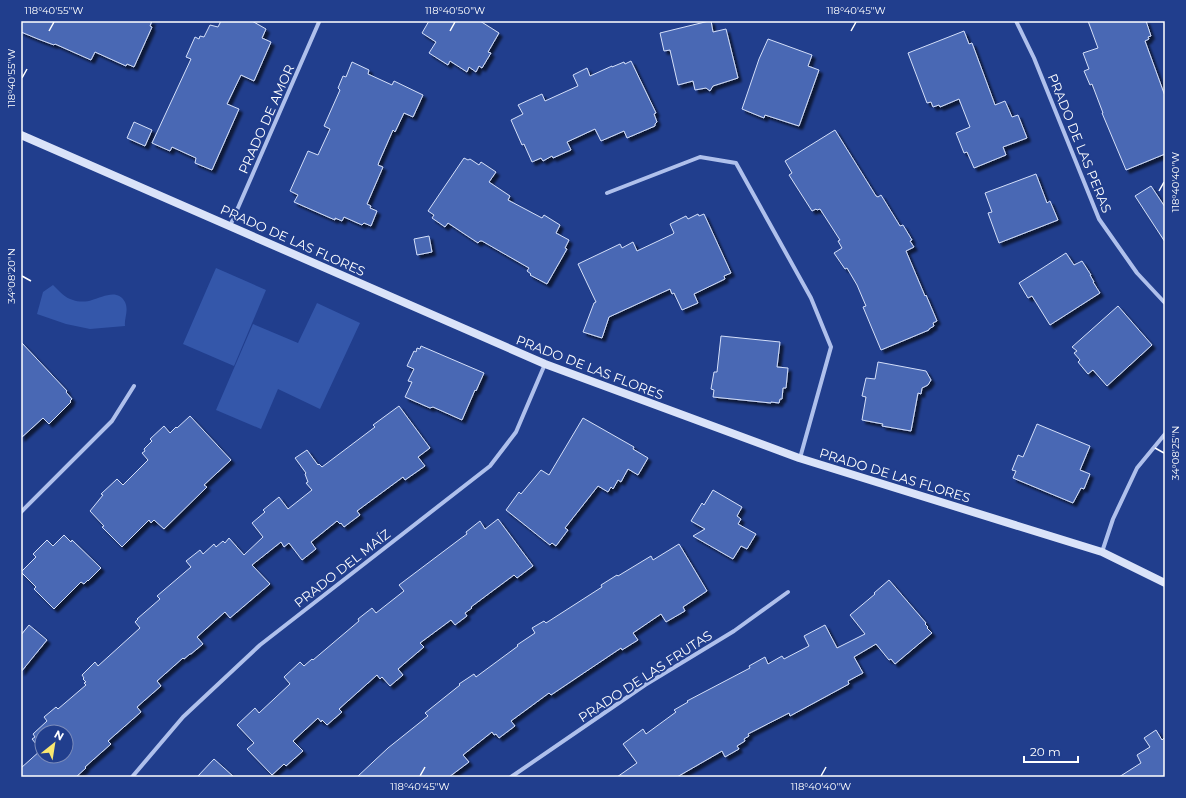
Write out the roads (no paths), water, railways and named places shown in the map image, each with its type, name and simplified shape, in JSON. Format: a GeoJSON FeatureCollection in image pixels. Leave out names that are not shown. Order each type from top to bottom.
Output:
{"type":"FeatureCollection","features":[{"type":"Feature","properties":{"kind":"street","name":"PRADO DE AMOR"},"geometry":{"type":"LineString","coordinates":[[230,226],[319,22],[318,21]]}},
{"type":"Feature","properties":{"kind":"street","name":"PRADO DE LAS PERAS"},"geometry":{"type":"LineString","coordinates":[[1016,21],[1034,58],[1099,219],[1137,273],[1165,302]]}},
{"type":"Feature","properties":{"kind":"street","name":"PRADO DE LAS FLORES"},"geometry":{"type":"LineString","coordinates":[[21,135],[545,364],[799,458],[1102,552],[1165,583]]}},
{"type":"Feature","properties":{"kind":"street"},"geometry":{"type":"LineString","coordinates":[[607,193],[700,157],[736,164],[811,298],[831,347],[799,458]]}},
{"type":"Feature","properties":{"kind":"street","name":"PRADO DEL MAÍZ"},"geometry":{"type":"LineString","coordinates":[[132,777],[183,717],[260,644],[490,466],[516,432],[545,364]]}},
{"type":"Feature","properties":{"kind":"street"},"geometry":{"type":"LineString","coordinates":[[21,512],[112,421],[134,386]]}},
{"type":"Feature","properties":{"kind":"street"},"geometry":{"type":"LineString","coordinates":[[1102,552],[1113,519],[1137,468],[1165,434]]}},
{"type":"Feature","properties":{"kind":"street","name":"PRADO DE LAS FRUTAS"},"geometry":{"type":"LineString","coordinates":[[511,777],[645,685],[734,630],[788,592]]}}]}
